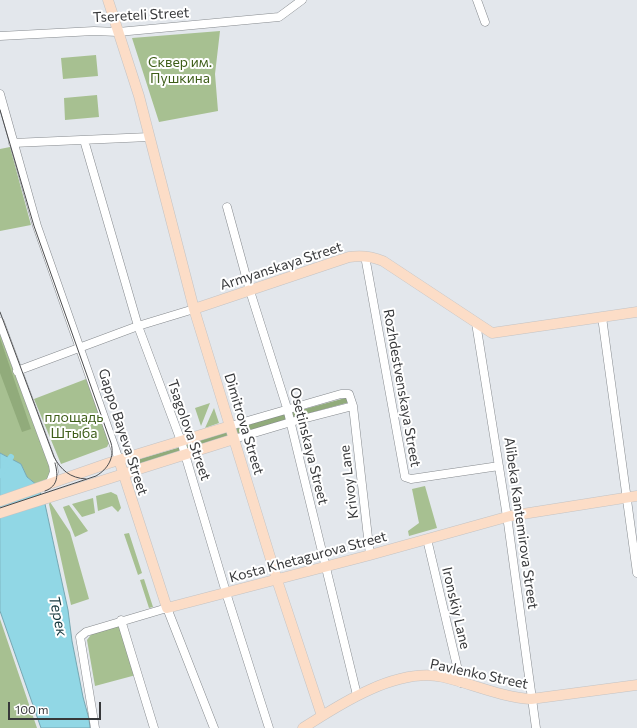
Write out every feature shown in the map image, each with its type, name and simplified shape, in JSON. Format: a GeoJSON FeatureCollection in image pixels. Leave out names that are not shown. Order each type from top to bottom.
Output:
{"type":"FeatureCollection","features":[{"type":"Feature","properties":{"kind":"main road","name":"Dimitrova Street"},"geometry":{"type":"LineString","coordinates":[[108,0],[139,96],[148,137],[194,309],[277,580],[322,716]]}},
{"type":"Feature","properties":{"kind":"main road","name":"Armyanskaya Street"},"geometry":{"type":"LineString","coordinates":[[194,309],[349,257],[365,256],[383,261],[492,333],[637,312]]}},
{"type":"Feature","properties":{"kind":"main road"},"geometry":{"type":"LineString","coordinates":[[0,501],[119,460],[230,426]]}},
{"type":"Feature","properties":{"kind":"main road"},"geometry":{"type":"LineString","coordinates":[[0,513],[234,439]]}},
{"type":"Feature","properties":{"kind":"main road","name":"Gappo Bayeva Street"},"geometry":{"type":"LineString","coordinates":[[119,460],[167,608]]}},
{"type":"Feature","properties":{"kind":"main road","name":"Kosta Khetagurova Street"},"geometry":{"type":"LineString","coordinates":[[167,608],[277,580],[507,517],[637,496]]}},
{"type":"Feature","properties":{"kind":"main road","name":"Pavlenko Street"},"geometry":{"type":"LineString","coordinates":[[303,728],[357,695],[397,680],[419,675],[444,677],[515,698],[531,699],[637,685]]}},
{"type":"Feature","properties":{"kind":"street","name":"Tsereteli Street"},"geometry":{"type":"LineString","coordinates":[[0,36],[94,31],[118,32],[279,17],[302,0]]}},
{"type":"Feature","properties":{"kind":"street"},"geometry":{"type":"LineString","coordinates":[[477,0],[485,22]]}},
{"type":"Feature","properties":{"kind":"street","name":"Gappo Bayeva Street"},"geometry":{"type":"LineString","coordinates":[[0,94],[37,226],[119,460]]}},
{"type":"Feature","properties":{"kind":"street"},"geometry":{"type":"LineString","coordinates":[[13,143],[148,137]]}},
{"type":"Feature","properties":{"kind":"street","name":"Tsagolova Street"},"geometry":{"type":"LineString","coordinates":[[84,140],[138,326],[186,454],[226,593],[269,728]]}},
{"type":"Feature","properties":{"kind":"street","name":"Osetinskaya Street"},"geometry":{"type":"LineString","coordinates":[[227,207],[250,291],[291,422],[357,695]]}},
{"type":"Feature","properties":{"kind":"street","name":"Rozhdestvenskaya Street"},"geometry":{"type":"LineString","coordinates":[[365,256],[405,477],[411,479],[500,466]]}},
{"type":"Feature","properties":{"kind":"street","name":"Armyanskaya Street"},"geometry":{"type":"LineString","coordinates":[[17,371],[138,326],[194,309]]}},
{"type":"Feature","properties":{"kind":"street"},"geometry":{"type":"LineString","coordinates":[[602,317],[637,573]]}},
{"type":"Feature","properties":{"kind":"street"},"geometry":{"type":"LineString","coordinates":[[0,322],[54,468],[52,480],[47,486]]}},
{"type":"Feature","properties":{"kind":"street","name":"Alibeka Kantemirova Street"},"geometry":{"type":"LineString","coordinates":[[476,323],[500,466],[536,728]]}},
{"type":"Feature","properties":{"kind":"street"},"geometry":{"type":"LineString","coordinates":[[230,426],[287,408],[347,393],[349,394],[353,406],[234,439]]}},
{"type":"Feature","properties":{"kind":"street","name":"Krivoy Lane"},"geometry":{"type":"LineString","coordinates":[[353,406],[370,555]]}},
{"type":"Feature","properties":{"kind":"street","name":"Ironskiy Lane"},"geometry":{"type":"LineString","coordinates":[[427,539],[461,683]]}},
{"type":"Feature","properties":{"kind":"street","name":"Gappo Bayeva Street"},"geometry":{"type":"LineString","coordinates":[[167,608],[214,728]]}},
{"type":"Feature","properties":{"kind":"street","name":"Kosta Khetagurova Street"},"geometry":{"type":"LineString","coordinates":[[95,728],[80,637],[86,632],[121,620],[167,608]]}},
{"type":"Feature","properties":{"kind":"street"},"geometry":{"type":"LineString","coordinates":[[121,620],[154,728]]}},
{"type":"Feature","properties":{"kind":"green space","name":"Сквер им. Пушкина"},"geometry":{"type":"Polygon","coordinates":[[[220,31],[215,74],[218,111],[159,122],[132,38],[220,31]]]}},
{"type":"Feature","properties":{"kind":"green space"},"geometry":{"type":"Polygon","coordinates":[[[96,55],[98,76],[63,79],[61,58],[96,55]]]}},
{"type":"Feature","properties":{"kind":"green space"},"geometry":{"type":"Polygon","coordinates":[[[97,95],[99,117],[65,120],[64,98],[97,95]]]}},
{"type":"Feature","properties":{"kind":"green space"},"geometry":{"type":"Polygon","coordinates":[[[10,147],[31,225],[0,231],[0,149],[10,147]]]}},
{"type":"Feature","properties":{"kind":"green space"},"geometry":{"type":"Polygon","coordinates":[[[0,334],[51,472],[49,481],[37,485],[27,477],[21,464],[0,453],[0,334]]]}},
{"type":"Feature","properties":{"kind":"green space"},"geometry":{"type":"Polygon","coordinates":[[[0,338],[31,429],[22,432],[0,373],[0,338]]]}},
{"type":"Feature","properties":{"kind":"green space","name":"площадь Штыба"},"geometry":{"type":"Polygon","coordinates":[[[86,379],[109,443],[107,447],[61,464],[34,399],[86,379]]]}},
{"type":"Feature","properties":{"kind":"green space"},"geometry":{"type":"Polygon","coordinates":[[[349,397],[350,402],[292,418],[290,413],[349,397]]]}},
{"type":"Feature","properties":{"kind":"green space"},"geometry":{"type":"Polygon","coordinates":[[[210,403],[201,426],[195,408],[210,403]]]}},
{"type":"Feature","properties":{"kind":"green space"},"geometry":{"type":"Polygon","coordinates":[[[214,408],[219,423],[205,428],[214,408]]]}},
{"type":"Feature","properties":{"kind":"green space"},"geometry":{"type":"Polygon","coordinates":[[[286,413],[288,419],[237,434],[235,429],[286,413]]]}},
{"type":"Feature","properties":{"kind":"green space"},"geometry":{"type":"Polygon","coordinates":[[[230,431],[232,437],[188,450],[186,444],[230,431]]]}},
{"type":"Feature","properties":{"kind":"green space"},"geometry":{"type":"Polygon","coordinates":[[[181,447],[183,451],[133,466],[132,461],[181,447]]]}},
{"type":"Feature","properties":{"kind":"green space"},"geometry":{"type":"Polygon","coordinates":[[[425,486],[437,528],[409,536],[408,531],[419,523],[412,489],[425,486]]]}},
{"type":"Feature","properties":{"kind":"green space"},"geometry":{"type":"Polygon","coordinates":[[[111,492],[117,495],[121,508],[118,512],[112,506],[98,511],[96,496],[111,492]]]}},
{"type":"Feature","properties":{"kind":"green space"},"geometry":{"type":"Polygon","coordinates":[[[93,498],[95,513],[82,517],[72,504],[93,498]]]}},
{"type":"Feature","properties":{"kind":"green space"},"geometry":{"type":"Polygon","coordinates":[[[50,502],[70,532],[89,599],[71,605],[49,504],[50,502]]]}},
{"type":"Feature","properties":{"kind":"green space"},"geometry":{"type":"Polygon","coordinates":[[[69,505],[88,531],[75,537],[63,507],[69,505]]]}},
{"type":"Feature","properties":{"kind":"green space"},"geometry":{"type":"Polygon","coordinates":[[[129,533],[142,573],[138,575],[124,534],[129,533]]]}},
{"type":"Feature","properties":{"kind":"green space"},"geometry":{"type":"Polygon","coordinates":[[[144,579],[153,607],[149,608],[140,580],[144,579]]]}},
{"type":"Feature","properties":{"kind":"green space"},"geometry":{"type":"Polygon","coordinates":[[[0,619],[37,728],[0,728],[0,619]]]}},
{"type":"Feature","properties":{"kind":"green space"},"geometry":{"type":"Polygon","coordinates":[[[120,624],[136,675],[95,686],[87,640],[93,632],[120,624]]]}},
{"type":"Feature","properties":{"kind":"water","name":"Терек"},"geometry":{"type":"Polygon","coordinates":[[[0,453],[21,464],[27,477],[37,485],[45,504],[68,610],[72,641],[90,728],[41,728],[0,611],[0,453]]]}},
{"type":"Feature","properties":{"kind":"waterway"},"geometry":{"type":"LineString","coordinates":[[0,475],[11,457]]}},
{"type":"Feature","properties":{"kind":"tram line"},"geometry":{"type":"LineString","coordinates":[[0,110],[34,226],[112,448],[110,462],[104,470],[96,476],[0,508]]}},
{"type":"Feature","properties":{"kind":"tram line"},"geometry":{"type":"LineString","coordinates":[[0,312],[54,457],[60,466],[71,475],[86,479]]}},
{"type":"Feature","properties":{"kind":"tram line"},"geometry":{"type":"LineString","coordinates":[[45,491],[50,489],[55,483],[57,475],[55,463]]}}]}
